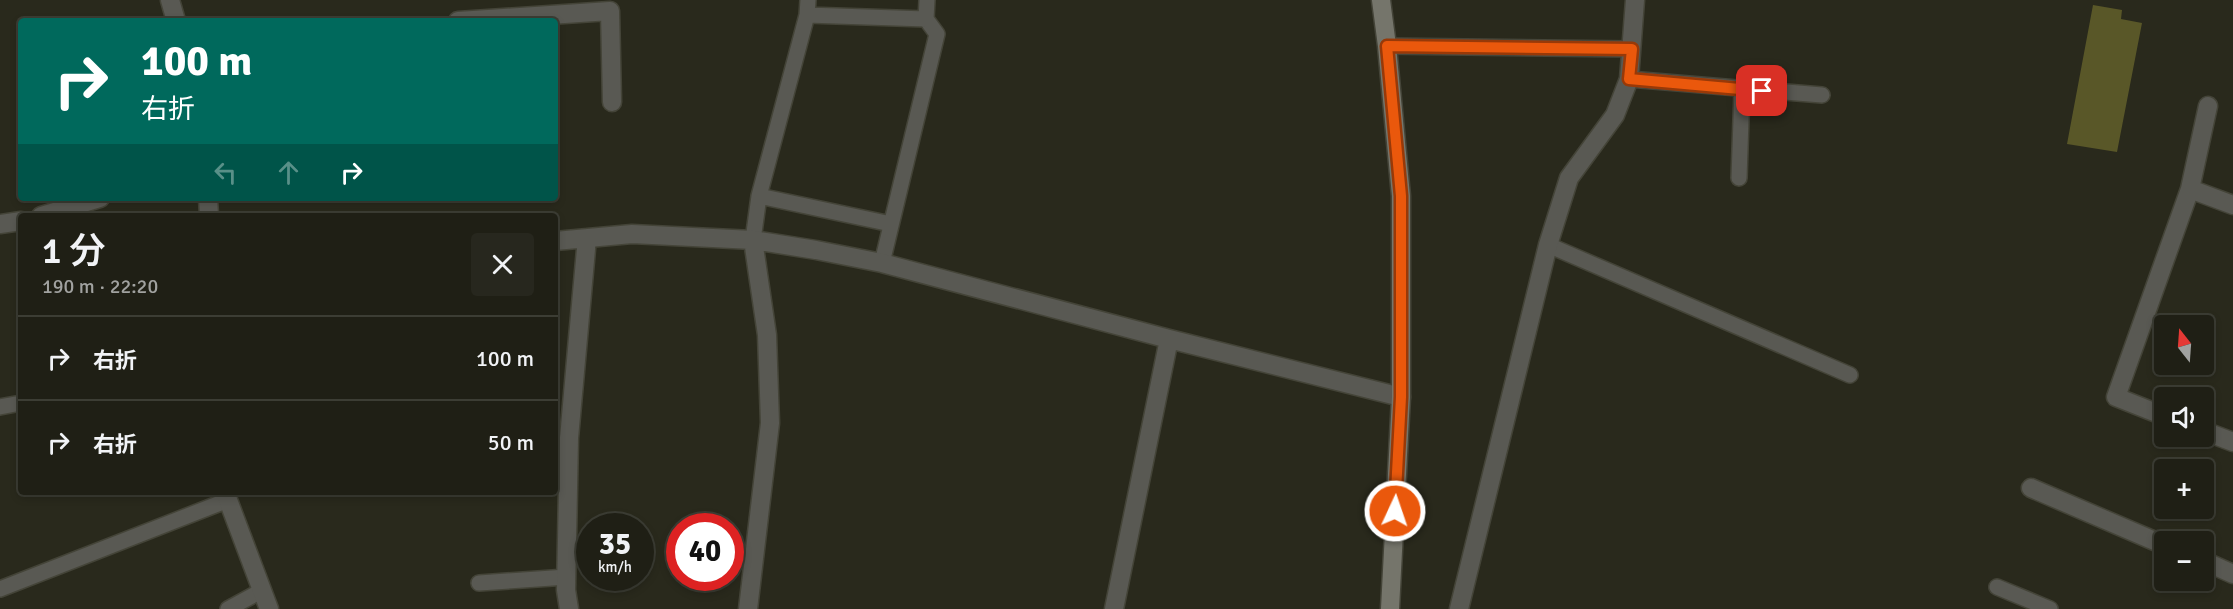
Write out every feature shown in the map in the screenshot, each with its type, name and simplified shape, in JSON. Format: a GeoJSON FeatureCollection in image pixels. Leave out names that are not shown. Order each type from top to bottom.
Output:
{"type":"FeatureCollection","features":[{"type":"Feature","properties":{"kind":"street"},"geometry":{"type":"LineString","coordinates":[[170,0],[175,18]]}},
{"type":"Feature","properties":{"kind":"street"},"geometry":{"type":"LineString","coordinates":[[1381,0],[1401,196],[1401,397],[1390,609]]}},
{"type":"Feature","properties":{"kind":"street"},"geometry":{"type":"LineString","coordinates":[[1459,609],[1548,245],[1569,178],[1615,115],[1629,79],[1635,0]]}},
{"type":"Feature","properties":{"kind":"street"},"geometry":{"type":"LineString","coordinates":[[503,18],[609,11],[612,102]]}},
{"type":"Feature","properties":{"kind":"street"},"geometry":{"type":"LineString","coordinates":[[2154,412],[2116,397],[2190,189],[2208,106]]}},
{"type":"Feature","properties":{"kind":"street"},"geometry":{"type":"LineString","coordinates":[[2190,189],[2233,205]]}},
{"type":"Feature","properties":{"kind":"street"},"geometry":{"type":"LineString","coordinates":[[51,213],[90,201]]}},
{"type":"Feature","properties":{"kind":"street"},"geometry":{"type":"LineString","coordinates":[[0,224],[18,221]]}},
{"type":"Feature","properties":{"kind":"street"},"geometry":{"type":"LineString","coordinates":[[558,240],[632,234],[753,240],[882,263],[1169,339],[1401,397]]}},
{"type":"Feature","properties":{"kind":"street"},"geometry":{"type":"LineString","coordinates":[[569,609],[567,577],[569,438],[587,238]]}},
{"type":"Feature","properties":{"kind":"street"},"geometry":{"type":"LineString","coordinates":[[748,609],[770,423],[767,335],[753,240]]}},
{"type":"Feature","properties":{"kind":"street"},"geometry":{"type":"LineString","coordinates":[[1114,609],[1169,339]]}},
{"type":"Feature","properties":{"kind":"street"},"geometry":{"type":"LineString","coordinates":[[2214,434],[2233,441]]}},
{"type":"Feature","properties":{"kind":"street"},"geometry":{"type":"LineString","coordinates":[[2031,489],[2154,541]]}},
{"type":"Feature","properties":{"kind":"street"},"geometry":{"type":"LineString","coordinates":[[227,496],[269,609]]}},
{"type":"Feature","properties":{"kind":"street"},"geometry":{"type":"LineString","coordinates":[[2214,565],[2233,574]]}},
{"type":"Feature","properties":{"kind":"lane"},"geometry":{"type":"LineString","coordinates":[[882,263],[937,34],[926,19],[927,0]]}},
{"type":"Feature","properties":{"kind":"lane"},"geometry":{"type":"LineString","coordinates":[[753,240],[759,196],[808,7],[926,19]]}},
{"type":"Feature","properties":{"kind":"lane"},"geometry":{"type":"LineString","coordinates":[[1387,46],[1632,49]]}},
{"type":"Feature","properties":{"kind":"lane"},"geometry":{"type":"LineString","coordinates":[[1629,79],[1822,95]]}},
{"type":"Feature","properties":{"kind":"lane"},"geometry":{"type":"LineString","coordinates":[[1739,178],[1742,90]]}},
{"type":"Feature","properties":{"kind":"lane"},"geometry":{"type":"LineString","coordinates":[[759,196],[891,224]]}},
{"type":"Feature","properties":{"kind":"lane"},"geometry":{"type":"LineString","coordinates":[[1548,245],[1850,375]]}},
{"type":"Feature","properties":{"kind":"lane"},"geometry":{"type":"LineString","coordinates":[[0,407],[18,404]]}},
{"type":"Feature","properties":{"kind":"lane"},"geometry":{"type":"LineString","coordinates":[[0,589],[227,496]]}},
{"type":"Feature","properties":{"kind":"lane"},"geometry":{"type":"LineString","coordinates":[[479,583],[567,577]]}},
{"type":"Feature","properties":{"kind":"lane"},"geometry":{"type":"LineString","coordinates":[[1997,586],[2050,609]]}},
{"type":"Feature","properties":{"kind":"lane"},"geometry":{"type":"LineString","coordinates":[[228,609],[261,591]]}},
{"type":"Feature","properties":{"kind":"building"},"geometry":{"type":"Polygon","coordinates":[[[2093,5],[2122,10],[2121,19],[2142,23],[2117,152],[2067,144],[2093,5]]]}},
{"type":"Feature","properties":{"kind":"route"},"geometry":{"type":"LineString","coordinates":[[1395,511],[1401,397],[1401,196],[1387,46],[1632,49],[1629,79],[1762,91]]}}]}
